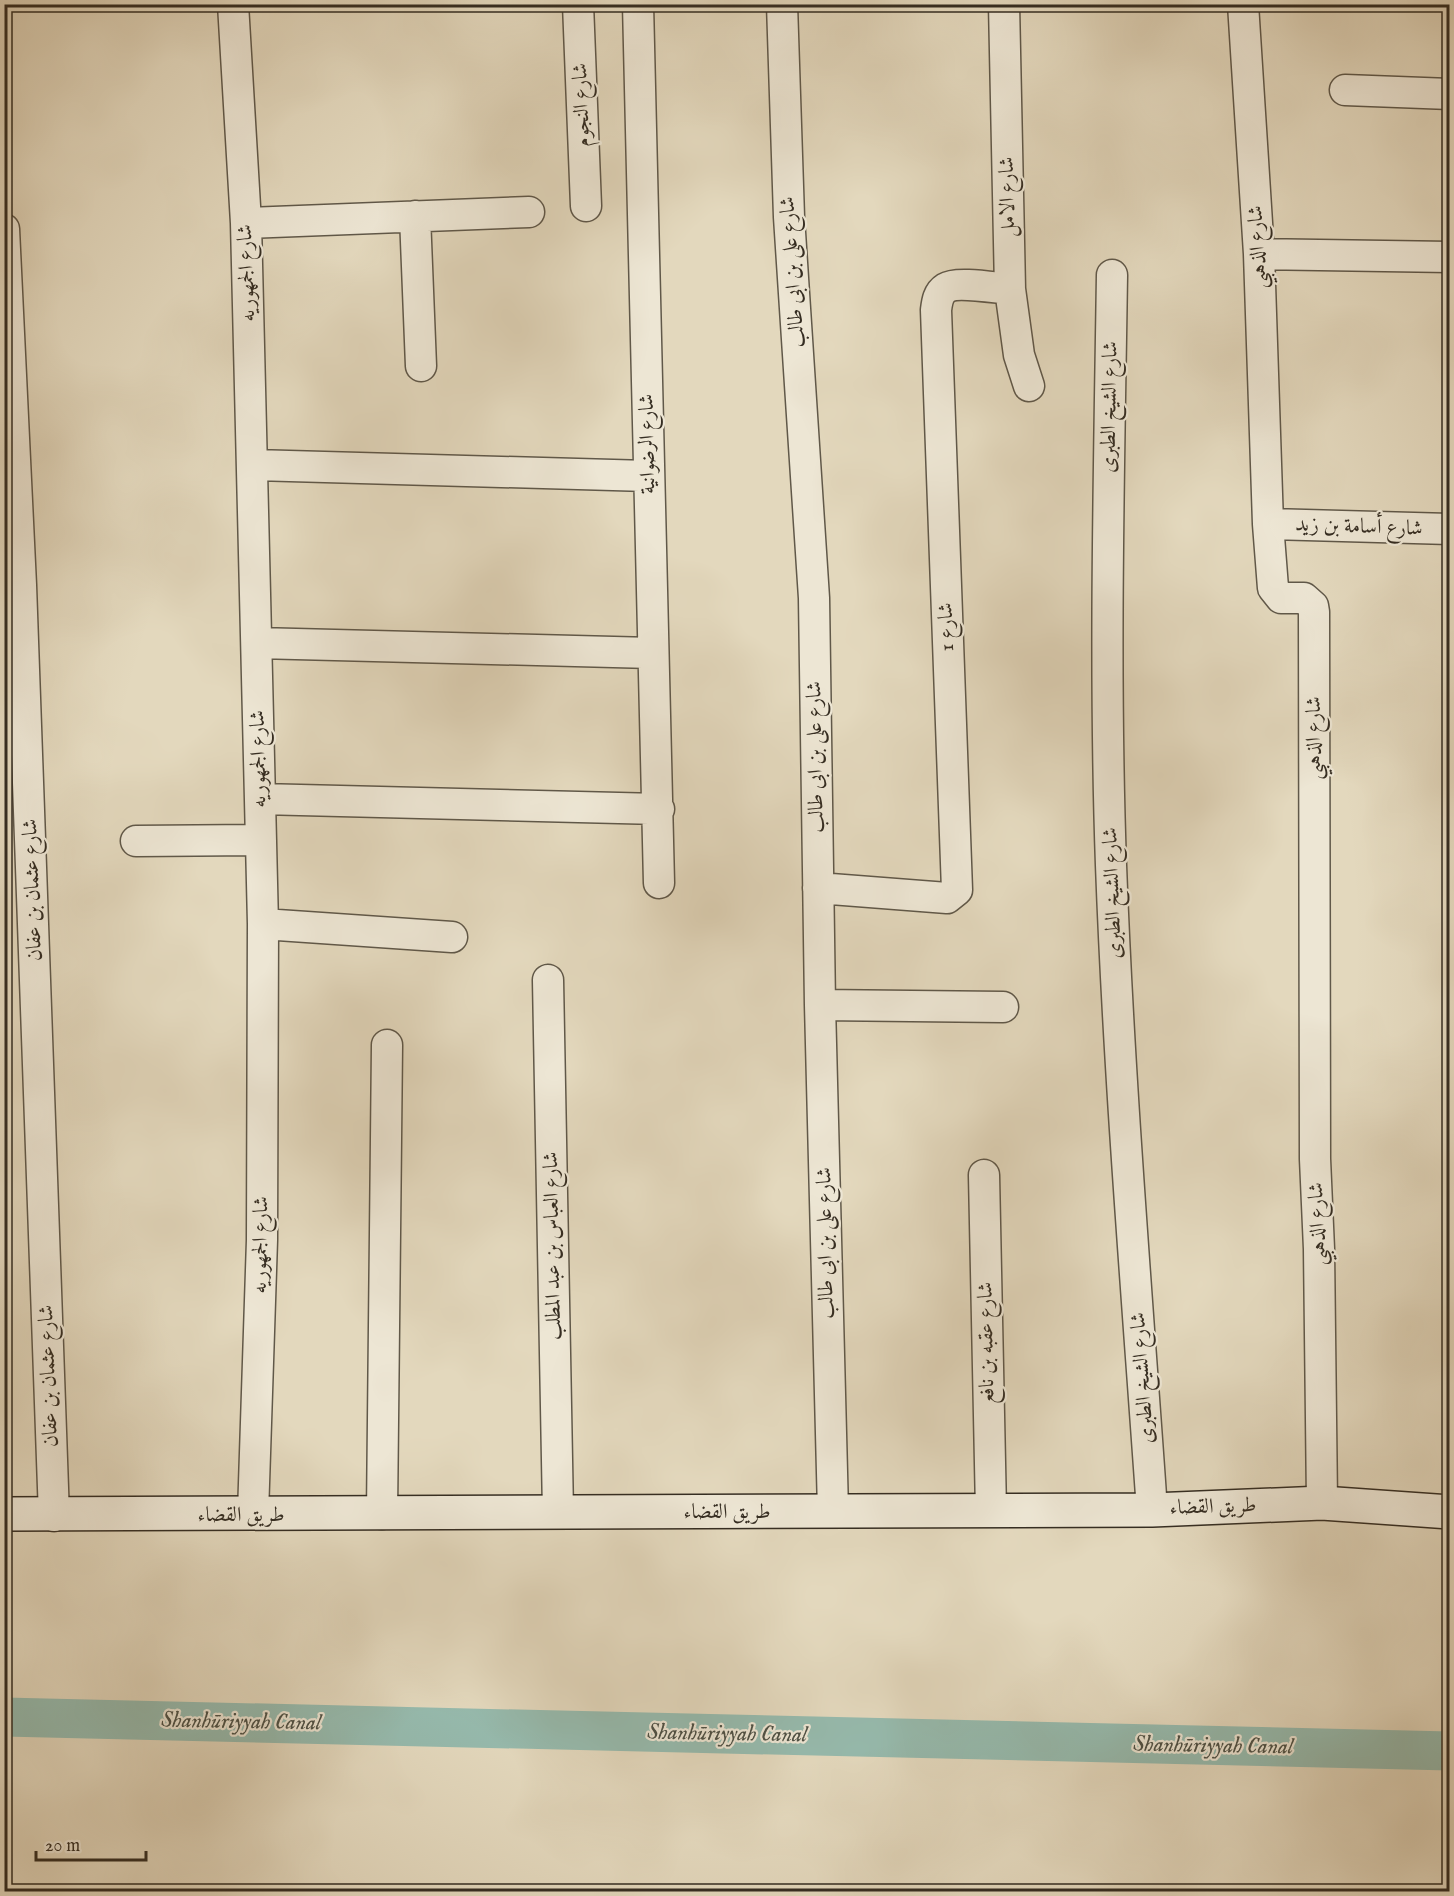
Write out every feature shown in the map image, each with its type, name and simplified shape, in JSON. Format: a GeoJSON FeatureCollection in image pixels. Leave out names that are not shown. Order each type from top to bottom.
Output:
{"type":"FeatureCollection","features":[{"type":"Feature","properties":{"kind":"street","name":"شارع الجمهوريه"},"geometry":{"type":"LineString","coordinates":[[233,4],[246,223],[254,465],[263,924],[262,1240],[253,1514]]}},
{"type":"Feature","properties":{"kind":"street","name":"شارع النجوم"},"geometry":{"type":"LineString","coordinates":[[578,4],[586,206]]}},
{"type":"Feature","properties":{"kind":"street","name":"شارع الرضوانية"},"geometry":{"type":"LineString","coordinates":[[638,4],[659,883]]}},
{"type":"Feature","properties":{"kind":"street","name":"شارع على بن ابى طالب"},"geometry":{"type":"LineString","coordinates":[[782,4],[789,217],[814,598],[820,1005],[833,1511]]}},
{"type":"Feature","properties":{"kind":"street","name":"شارع الامل"},"geometry":{"type":"LineString","coordinates":[[1004,4],[1010,289],[1019,355],[1029,386]]}},
{"type":"Feature","properties":{"kind":"street","name":"شارع الذهبي"},"geometry":{"type":"LineString","coordinates":[[1243,4],[1259,254],[1268,524],[1274,592],[1281,597],[1304,598],[1313,606],[1314,612],[1315,1159],[1319,1249],[1322,1503]]}},
{"type":"Feature","properties":{"kind":"street"},"geometry":{"type":"LineString","coordinates":[[1345,90],[1449,94]]}},
{"type":"Feature","properties":{"kind":"street"},"geometry":{"type":"LineString","coordinates":[[246,223],[529,212]]}},
{"type":"Feature","properties":{"kind":"street"},"geometry":{"type":"LineString","coordinates":[[415,216],[421,366]]}},
{"type":"Feature","properties":{"kind":"street","name":"شارع عثمان بن عفان"},"geometry":{"type":"LineString","coordinates":[[4,229],[21,585],[54,1516]]}},
{"type":"Feature","properties":{"kind":"street"},"geometry":{"type":"LineString","coordinates":[[1259,254],[1449,257]]}},
{"type":"Feature","properties":{"kind":"street","name":"شارع الشيخ الطبرى"},"geometry":{"type":"LineString","coordinates":[[1112,276],[1108,573],[1111,862],[1120,1077],[1152,1510]]}},
{"type":"Feature","properties":{"kind":"street","name":"شارع 1"},"geometry":{"type":"LineString","coordinates":[[818,888],[947,898],[957,890],[936,310],[939,296],[946,288],[955,285],[1010,289]]}},
{"type":"Feature","properties":{"kind":"street"},"geometry":{"type":"LineString","coordinates":[[254,465],[648,476]]}},
{"type":"Feature","properties":{"kind":"street","name":"شارع أسامة بن زيد"},"geometry":{"type":"LineString","coordinates":[[1268,524],[1449,529]]}},
{"type":"Feature","properties":{"kind":"street"},"geometry":{"type":"LineString","coordinates":[[257,643],[652,653]]}},
{"type":"Feature","properties":{"kind":"street"},"geometry":{"type":"LineString","coordinates":[[260,799],[659,809]]}},
{"type":"Feature","properties":{"kind":"street"},"geometry":{"type":"LineString","coordinates":[[135,841],[261,840]]}},
{"type":"Feature","properties":{"kind":"street"},"geometry":{"type":"LineString","coordinates":[[263,924],[452,937]]}},
{"type":"Feature","properties":{"kind":"street","name":"شارع العباس بن عبد المطلب"},"geometry":{"type":"LineString","coordinates":[[548,980],[558,1513]]}},
{"type":"Feature","properties":{"kind":"street"},"geometry":{"type":"LineString","coordinates":[[820,1005],[1003,1007]]}},
{"type":"Feature","properties":{"kind":"street"},"geometry":{"type":"LineString","coordinates":[[382,1514],[387,1045]]}},
{"type":"Feature","properties":{"kind":"street","name":"شارع عقبه بن نافع"},"geometry":{"type":"LineString","coordinates":[[984,1175],[991,1510]]}},
{"type":"Feature","properties":{"kind":"street","name":"طريق القضاء"},"geometry":{"type":"LineString","coordinates":[[4,1514],[54,1516],[1152,1510],[1322,1503],[1449,1512]]}},
{"type":"Feature","properties":{"kind":"waterway","name":"Shanhūriyyah Canal"},"geometry":{"type":"LineString","coordinates":[[4,1717],[1450,1751]]}}]}
